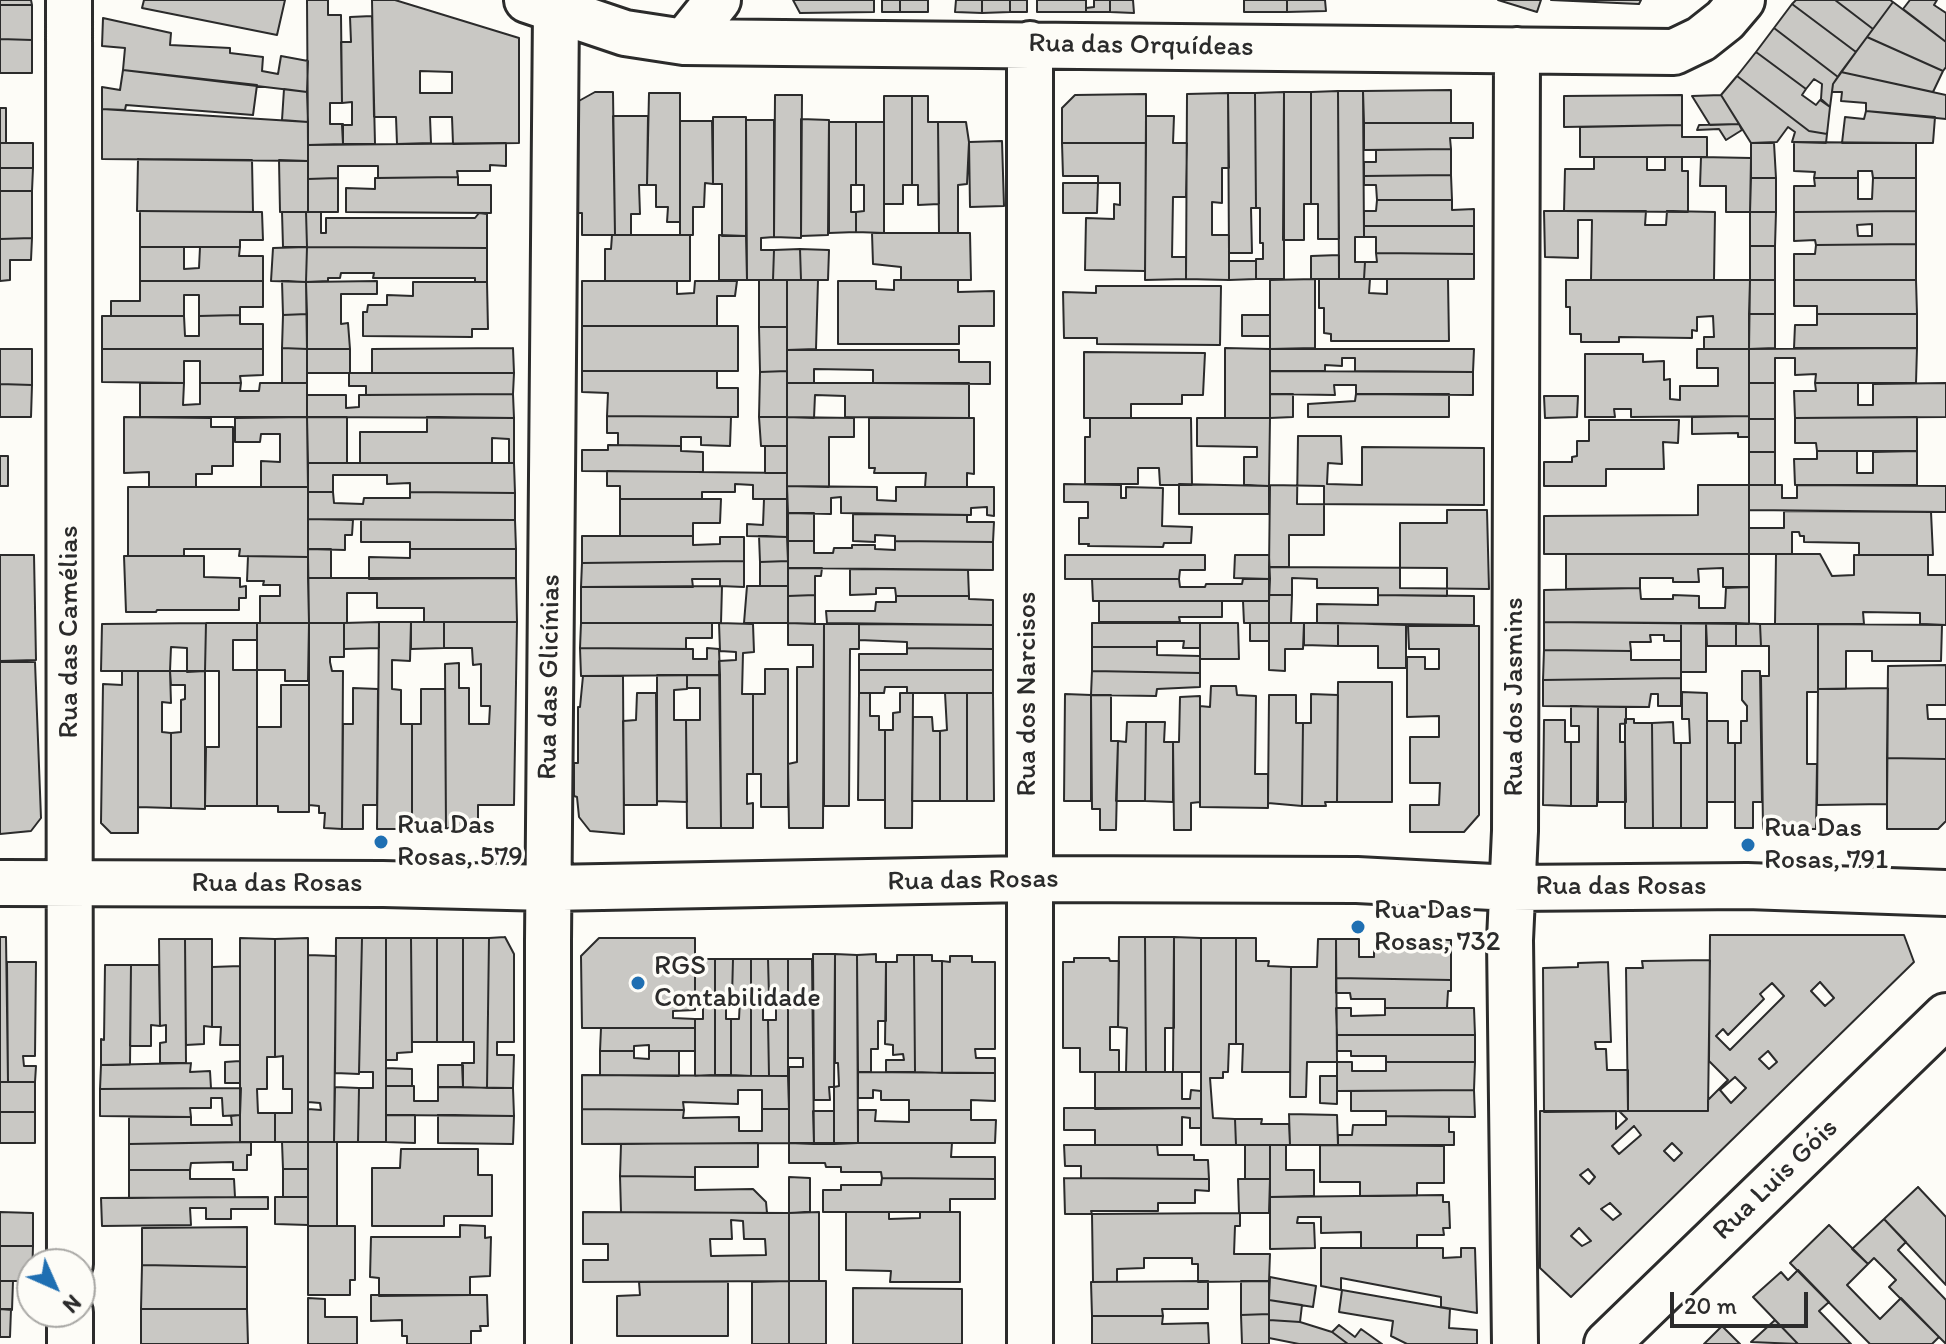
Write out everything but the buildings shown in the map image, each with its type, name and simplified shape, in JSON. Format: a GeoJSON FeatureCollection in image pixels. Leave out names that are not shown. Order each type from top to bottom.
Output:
{"type":"FeatureCollection","features":[{"type":"Feature","properties":{"kind":"street","name":"Rua das Camélias"},"geometry":{"type":"LineString","coordinates":[[69,0],[70,1248]]}},
{"type":"Feature","properties":{"kind":"street"},"geometry":{"type":"LineString","coordinates":[[684,42],[718,0]]}},
{"type":"Feature","properties":{"kind":"street","name":"Rua das Orquídeas"},"geometry":{"type":"LineString","coordinates":[[542,5],[625,33],[684,42],[1674,52],[1701,39],[1725,20],[1742,0]]}},
{"type":"Feature","properties":{"kind":"street","name":"Rua das Glicínias"},"geometry":{"type":"LineString","coordinates":[[542,5],[549,888],[548,1344]]}},
{"type":"Feature","properties":{"kind":"street","name":"Rua dos Narcisos"},"geometry":{"type":"LineString","coordinates":[[1030,44],[1030,1344]]}},
{"type":"Feature","properties":{"kind":"street","name":"Rua dos Jasmins"},"geometry":{"type":"LineString","coordinates":[[1515,1344],[1510,940],[1515,831],[1517,50]]}},
{"type":"Feature","properties":{"kind":"street","name":"Rua das Rosas"},"geometry":{"type":"LineString","coordinates":[[0,883],[549,888],[1028,879],[1357,880],[1512,888],[1747,886],[1946,893]]}},
{"type":"Feature","properties":{"kind":"street","name":"Rua Luis Góis"},"geometry":{"type":"LineString","coordinates":[[1610,1343],[1946,1016]]}},
{"type":"Feature","properties":{"kind":"place","name":"Rua Das Rosas, 579"},"geometry":{"type":"Point","coordinates":[381,842]}},
{"type":"Feature","properties":{"kind":"place","name":"Rua Das Rosas, 791"},"geometry":{"type":"Point","coordinates":[1748,845]}},
{"type":"Feature","properties":{"kind":"place","name":"Rua Das Rosas, 732"},"geometry":{"type":"Point","coordinates":[1358,927]}},
{"type":"Feature","properties":{"kind":"place","name":"RGS Contabilidade"},"geometry":{"type":"Point","coordinates":[638,983]}}]}
